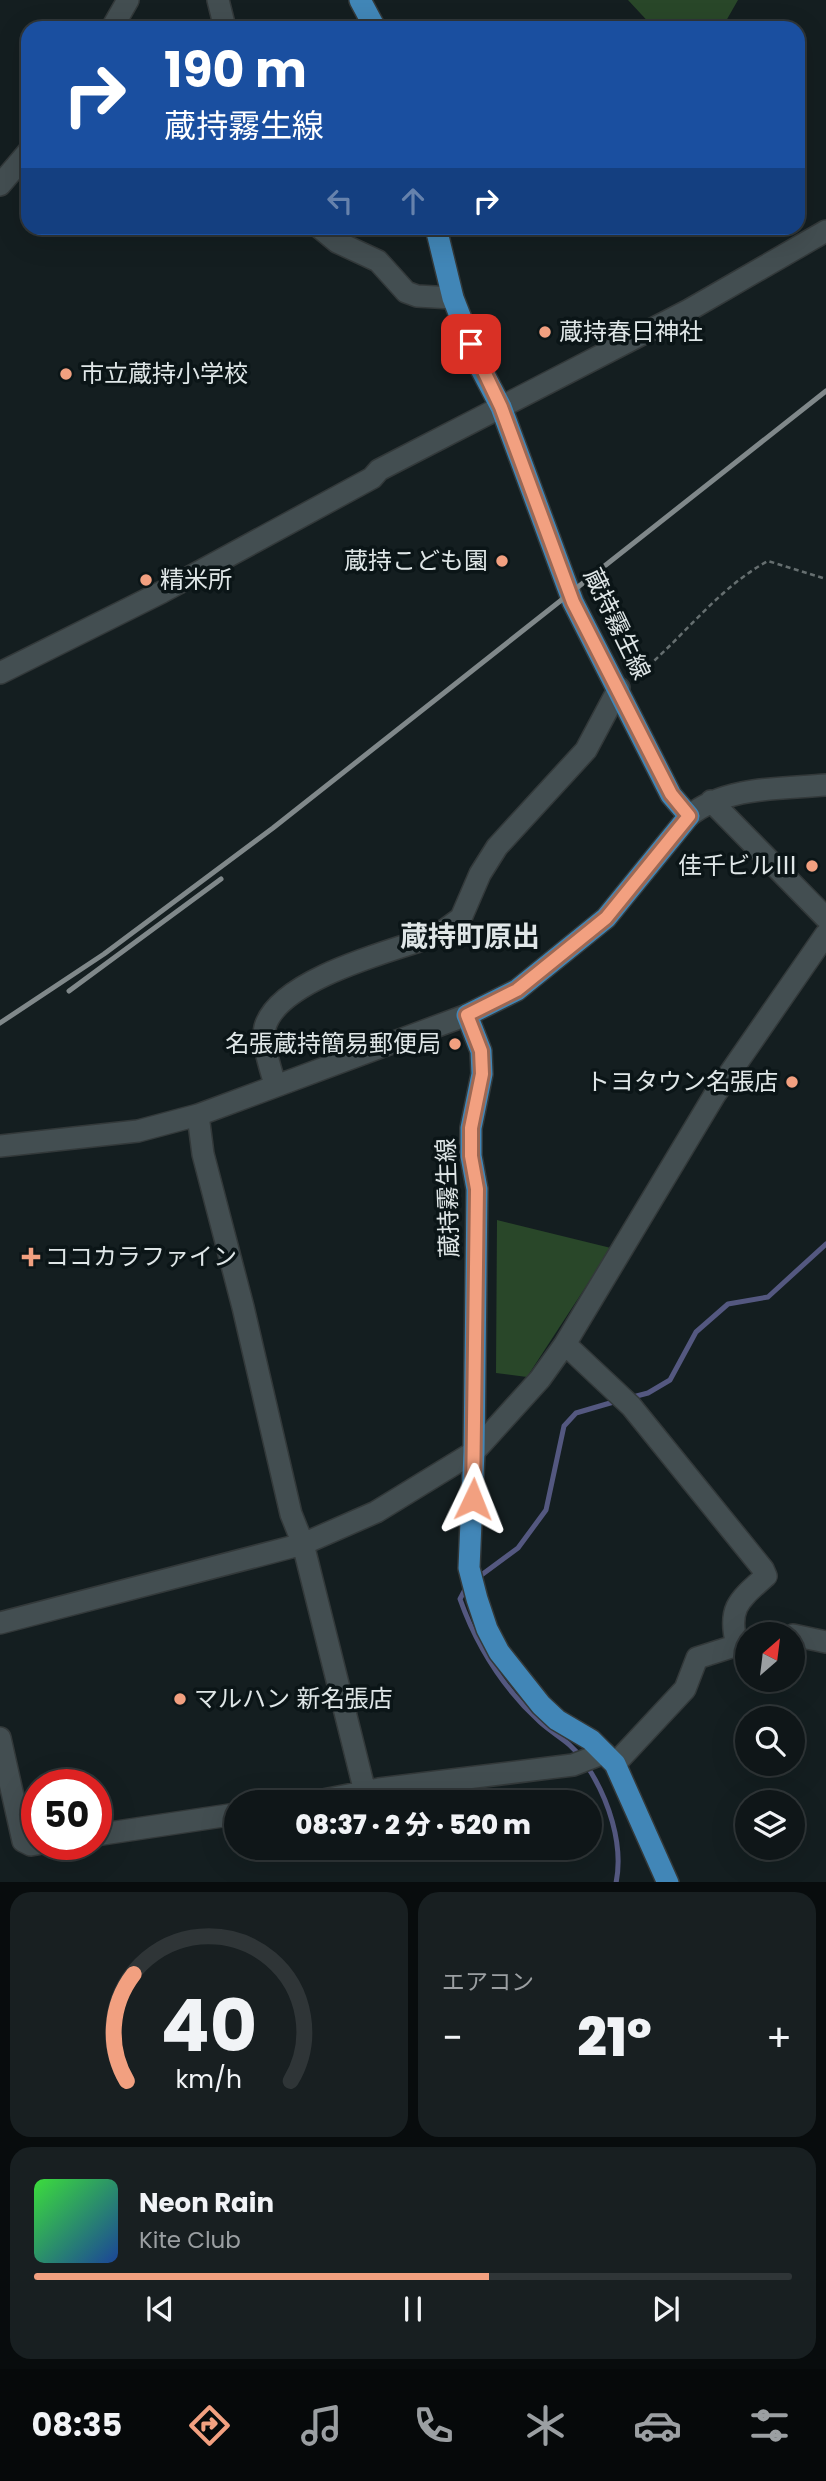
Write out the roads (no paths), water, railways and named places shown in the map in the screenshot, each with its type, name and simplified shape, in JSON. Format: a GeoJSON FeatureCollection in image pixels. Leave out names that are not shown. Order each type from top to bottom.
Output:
{"type":"FeatureCollection","features":[{"type":"Feature","properties":{"kind":"main road"},"geometry":{"type":"LineString","coordinates":[[360,0],[370,21]]}},
{"type":"Feature","properties":{"kind":"main road","name":"蔵持霧生線"},"geometry":{"type":"LineString","coordinates":[[438,235],[453,298],[481,367],[501,407],[573,602],[620,688],[671,794],[689,816]]}},
{"type":"Feature","properties":{"kind":"main road"},"geometry":{"type":"LineString","coordinates":[[467,1015],[517,990],[606,918],[689,816]]}},
{"type":"Feature","properties":{"kind":"main road","name":"蔵持霧生線"},"geometry":{"type":"LineString","coordinates":[[467,1015],[481,1051],[482,1074],[471,1142],[477,1189],[474,1452],[469,1568],[486,1629],[499,1652],[557,1720],[591,1740],[609,1759],[668,1882]]}},
{"type":"Feature","properties":{"kind":"street"},"geometry":{"type":"LineString","coordinates":[[116,21],[128,0]]}},
{"type":"Feature","properties":{"kind":"street"},"geometry":{"type":"LineString","coordinates":[[218,0],[223,21]]}},
{"type":"Feature","properties":{"kind":"street"},"geometry":{"type":"LineString","coordinates":[[0,186],[21,160]]}},
{"type":"Feature","properties":{"kind":"street"},"geometry":{"type":"LineString","coordinates":[[0,673],[300,519],[372,478],[379,470],[689,310],[826,230]]}},
{"type":"Feature","properties":{"kind":"street"},"geometry":{"type":"LineString","coordinates":[[328,235],[337,242],[378,261],[406,292],[418,296],[453,298]]}},
{"type":"Feature","properties":{"kind":"street"},"geometry":{"type":"LineString","coordinates":[[275,1085],[264,1029],[271,1017],[310,981],[438,935],[456,924],[491,855],[586,750],[620,688]]}},
{"type":"Feature","properties":{"kind":"street"},"geometry":{"type":"LineString","coordinates":[[689,816],[711,801],[748,793],[826,785]]}},
{"type":"Feature","properties":{"kind":"street"},"geometry":{"type":"LineString","coordinates":[[711,801],[826,918]]}},
{"type":"Feature","properties":{"kind":"street"},"geometry":{"type":"LineString","coordinates":[[0,1623],[303,1544],[376,1512],[474,1452],[540,1379],[565,1344],[714,1096],[826,934]]}},
{"type":"Feature","properties":{"kind":"street"},"geometry":{"type":"LineString","coordinates":[[0,1146],[138,1132],[198,1115],[275,1085],[369,1054],[467,1015]]}},
{"type":"Feature","properties":{"kind":"street"},"geometry":{"type":"LineString","coordinates":[[198,1115],[203,1154],[243,1307],[291,1514],[303,1544],[364,1790]]}},
{"type":"Feature","properties":{"kind":"street"},"geometry":{"type":"LineString","coordinates":[[565,1344],[631,1406],[763,1569],[765,1576],[738,1602],[733,1612],[732,1624],[735,1630]]}},
{"type":"Feature","properties":{"kind":"street"},"geometry":{"type":"LineString","coordinates":[[805,1638],[826,1642]]}},
{"type":"Feature","properties":{"kind":"street"},"geometry":{"type":"LineString","coordinates":[[380,1790],[609,1759],[685,1689],[697,1658],[735,1645]]}},
{"type":"Feature","properties":{"kind":"street"},"geometry":{"type":"LineString","coordinates":[[0,1738],[21,1832]]}},
{"type":"Feature","properties":{"kind":"street"},"geometry":{"type":"LineString","coordinates":[[112,1833],[224,1816]]}},
{"type":"Feature","properties":{"kind":"waterway"},"geometry":{"type":"LineString","coordinates":[[629,1398],[648,1393],[670,1380],[696,1332],[728,1304],[768,1297],[826,1244]]}},
{"type":"Feature","properties":{"kind":"waterway"},"geometry":{"type":"LineString","coordinates":[[476,1579],[518,1548],[546,1510],[564,1426],[576,1413],[617,1401]]}},
{"type":"Feature","properties":{"kind":"waterway"},"geometry":{"type":"LineString","coordinates":[[468,1584],[460,1599],[474,1634],[492,1665],[526,1709],[572,1747],[581,1758]]}},
{"type":"Feature","properties":{"kind":"waterway"},"geometry":{"type":"LineString","coordinates":[[587,1766],[602,1792],[616,1837],[616,1882]]}},
{"type":"Feature","properties":{"kind":"railway"},"geometry":{"type":"LineString","coordinates":[[0,1023],[104,954],[273,828],[826,391]]}},
{"type":"Feature","properties":{"kind":"railway"},"geometry":{"type":"LineString","coordinates":[[69,991],[221,879]]}},
{"type":"Feature","properties":{"kind":"place","name":"蔵持春日神社"},"geometry":{"type":"Point","coordinates":[545,332]}},
{"type":"Feature","properties":{"kind":"place","name":"市立蔵持小学校"},"geometry":{"type":"Point","coordinates":[66,374]}},
{"type":"Feature","properties":{"kind":"place","name":"蔵持こども園"},"geometry":{"type":"Point","coordinates":[502,561]}},
{"type":"Feature","properties":{"kind":"place","name":"精米所"},"geometry":{"type":"Point","coordinates":[146,580]}},
{"type":"Feature","properties":{"kind":"place","name":"佳千ビルⅢ"},"geometry":{"type":"Point","coordinates":[812,866]}},
{"type":"Feature","properties":{"kind":"place","name":"名張蔵持簡易郵便局"},"geometry":{"type":"Point","coordinates":[455,1044]}},
{"type":"Feature","properties":{"kind":"place","name":"トヨタウン名張店"},"geometry":{"type":"Point","coordinates":[792,1082]}},
{"type":"Feature","properties":{"kind":"place","name":"ココカラファイン"},"geometry":{"type":"Point","coordinates":[31,1257]}},
{"type":"Feature","properties":{"kind":"place","name":"マルハン 新名張店"},"geometry":{"type":"Point","coordinates":[180,1699]}},
{"type":"Feature","properties":{"kind":"district","name":"蔵持町原出"},"geometry":{"type":"Point","coordinates":[470,936]}}]}
